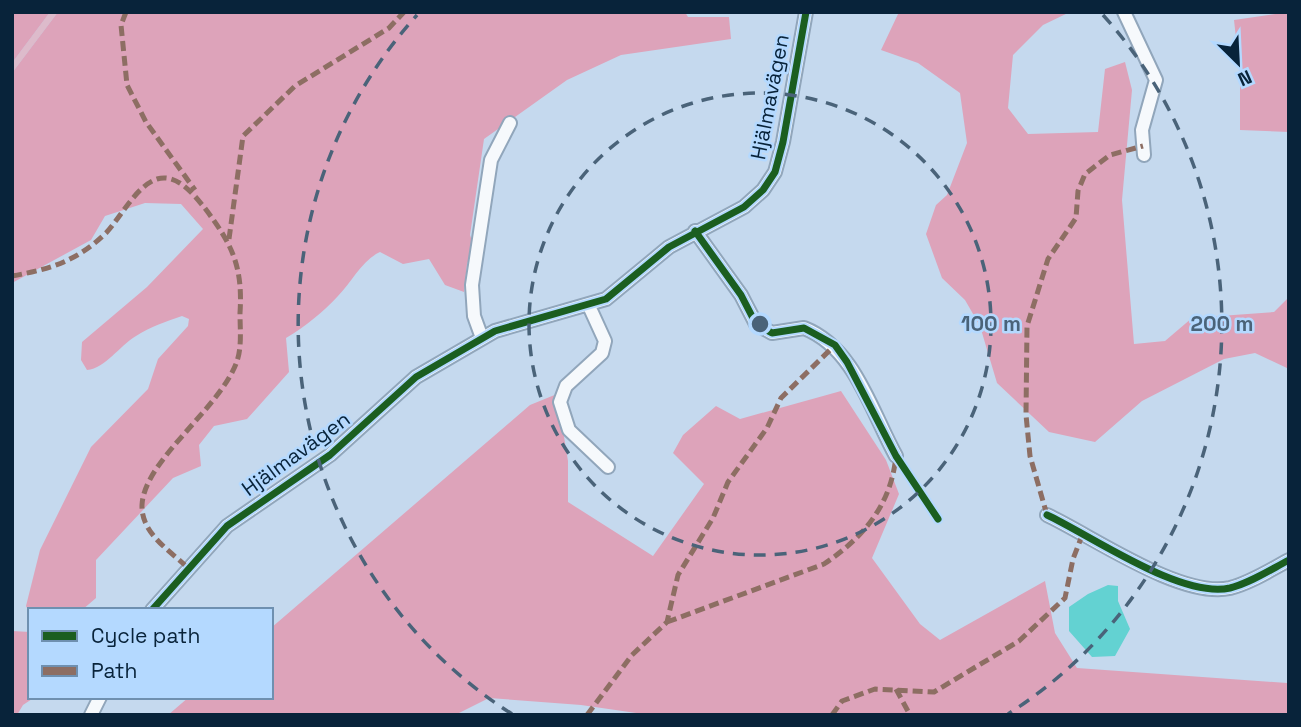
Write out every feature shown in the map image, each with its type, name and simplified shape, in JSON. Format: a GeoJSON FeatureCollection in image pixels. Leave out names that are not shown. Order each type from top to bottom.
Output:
{"type":"FeatureCollection","features":[{"type":"Feature","properties":{"kind":"street","name":"Hjälmavägen"},"geometry":{"type":"LineString","coordinates":[[154,608],[227,526],[330,455],[416,377],[482,338],[522,323],[606,299],[669,247],[744,207],[763,190],[775,172],[786,131],[806,12]]}},
{"type":"Feature","properties":{"kind":"street"},"geometry":{"type":"LineString","coordinates":[[1124,12],[1156,80],[1142,130],[1144,155]]}},
{"type":"Feature","properties":{"kind":"street"},"geometry":{"type":"LineString","coordinates":[[482,338],[474,316],[472,285],[491,160],[510,123]]}},
{"type":"Feature","properties":{"kind":"street"},"geometry":{"type":"LineString","coordinates":[[695,231],[741,295],[756,324],[772,332],[804,328],[835,345],[847,362],[896,456]]}},
{"type":"Feature","properties":{"kind":"street"},"geometry":{"type":"LineString","coordinates":[[589,306],[605,341],[602,353],[566,386],[559,402],[569,430],[608,467]]}},
{"type":"Feature","properties":{"kind":"street"},"geometry":{"type":"LineString","coordinates":[[1047,515],[1153,571],[1214,589],[1230,588],[1289,560]]}},
{"type":"Feature","properties":{"kind":"street"},"geometry":{"type":"LineString","coordinates":[[91,715],[99,699]]}},
{"type":"Feature","properties":{"kind":"shaded area"},"geometry":{"type":"Polygon","coordinates":[[[12,12],[50,12],[12,63],[12,12]]]}},
{"type":"Feature","properties":{"kind":"shaded area"},"geometry":{"type":"Polygon","coordinates":[[[50,12],[58,12],[12,73],[12,63],[50,12]]]}},
{"type":"Feature","properties":{"kind":"shaded area"},"geometry":{"type":"Polygon","coordinates":[[[58,12],[685,12],[688,17],[729,17],[731,39],[621,55],[567,80],[484,139],[470,235],[474,247],[467,264],[464,292],[445,285],[429,259],[403,264],[380,252],[374,256],[326,308],[286,338],[289,372],[247,419],[214,426],[199,445],[201,466],[173,478],[96,560],[96,598],[84,608],[28,610],[26,606],[40,550],[91,447],[148,389],[158,359],[188,326],[189,319],[182,316],[147,330],[130,340],[100,365],[87,370],[81,360],[82,342],[147,287],[203,229],[181,204],[145,203],[105,216],[91,240],[12,283],[12,73],[58,12]]]}},
{"type":"Feature","properties":{"kind":"shaded area"},"geometry":{"type":"Polygon","coordinates":[[[899,12],[1070,12],[1043,25],[1013,55],[1008,108],[1028,134],[1098,132],[1105,69],[1125,62],[1132,90],[1122,200],[1134,344],[1165,341],[1192,318],[1274,312],[1289,297],[1289,369],[1255,353],[1224,359],[1142,401],[1095,442],[1049,432],[997,383],[980,326],[965,300],[942,278],[926,234],[936,205],[947,195],[967,143],[960,93],[918,63],[881,50],[899,12]]]}},
{"type":"Feature","properties":{"kind":"shaded area"},"geometry":{"type":"Polygon","coordinates":[[[1289,12],[1289,132],[1240,130],[1240,74],[1234,20],[1289,12]]]}},
{"type":"Feature","properties":{"kind":"shaded area"},"geometry":{"type":"Polygon","coordinates":[[[841,391],[886,460],[899,494],[872,558],[920,624],[940,640],[1045,581],[1055,633],[1077,668],[1287,683],[1289,715],[650,715],[581,705],[489,698],[455,715],[168,715],[187,699],[273,699],[273,626],[530,405],[557,394],[568,461],[568,502],[653,556],[704,484],[673,453],[683,435],[716,406],[740,419],[841,391]]]}},
{"type":"Feature","properties":{"kind":"shaded area"},"geometry":{"type":"Polygon","coordinates":[[[1108,585],[1118,586],[1118,601],[1130,629],[1115,656],[1092,657],[1069,631],[1069,607],[1108,585]]]}},
{"type":"Feature","properties":{"kind":"shaded area"},"geometry":{"type":"Polygon","coordinates":[[[12,631],[28,632],[28,699],[32,699],[23,705],[17,715],[12,715],[12,631]]]}},
{"type":"Feature","properties":{"kind":"marked path"},"geometry":{"type":"LineString","coordinates":[[126,12],[121,25],[127,85],[146,122],[195,190]]}},
{"type":"Feature","properties":{"kind":"marked path"},"geometry":{"type":"LineString","coordinates":[[229,239],[243,136],[295,86],[389,28],[404,12]]}},
{"type":"Feature","properties":{"kind":"marked path"},"geometry":{"type":"LineString","coordinates":[[1047,515],[1030,456],[1026,415],[1027,326],[1048,259],[1076,218],[1078,191],[1085,174],[1110,155],[1143,146]]}},
{"type":"Feature","properties":{"kind":"marked path"},"geometry":{"type":"LineString","coordinates":[[12,276],[51,267],[85,251],[106,233],[142,188],[157,179],[171,179],[184,186],[204,207],[222,233],[234,256],[240,282],[240,350],[237,361],[216,397],[155,470],[146,488],[142,505],[143,515],[151,532],[187,567]]}},
{"type":"Feature","properties":{"kind":"marked path"},"geometry":{"type":"LineString","coordinates":[[587,715],[632,655],[667,622],[678,575],[713,518],[728,482],[767,428],[781,398],[835,345]]}},
{"type":"Feature","properties":{"kind":"marked path"},"geometry":{"type":"LineString","coordinates":[[667,622],[824,564],[838,554],[863,531],[882,505],[896,456]]}},
{"type":"Feature","properties":{"kind":"marked path"},"geometry":{"type":"LineString","coordinates":[[832,715],[842,701],[875,689],[934,692],[1019,641],[1065,598],[1073,559],[1083,533]]}},
{"type":"Feature","properties":{"kind":"marked path"},"geometry":{"type":"LineString","coordinates":[[896,689],[910,715]]}},
{"type":"Feature","properties":{"kind":"cycle path"},"geometry":{"type":"LineString","coordinates":[[154,608],[227,526],[330,455],[416,377],[495,331],[606,299],[669,247],[744,207],[763,190],[775,172],[783,142],[806,12]]}},
{"type":"Feature","properties":{"kind":"cycle path"},"geometry":{"type":"LineString","coordinates":[[695,231],[741,295],[756,324],[772,333],[804,328],[835,345],[847,362],[896,456],[938,519]]}},
{"type":"Feature","properties":{"kind":"cycle path"},"geometry":{"type":"LineString","coordinates":[[1047,515],[1137,564],[1187,584],[1210,589],[1237,586],[1289,560]]}}]}
